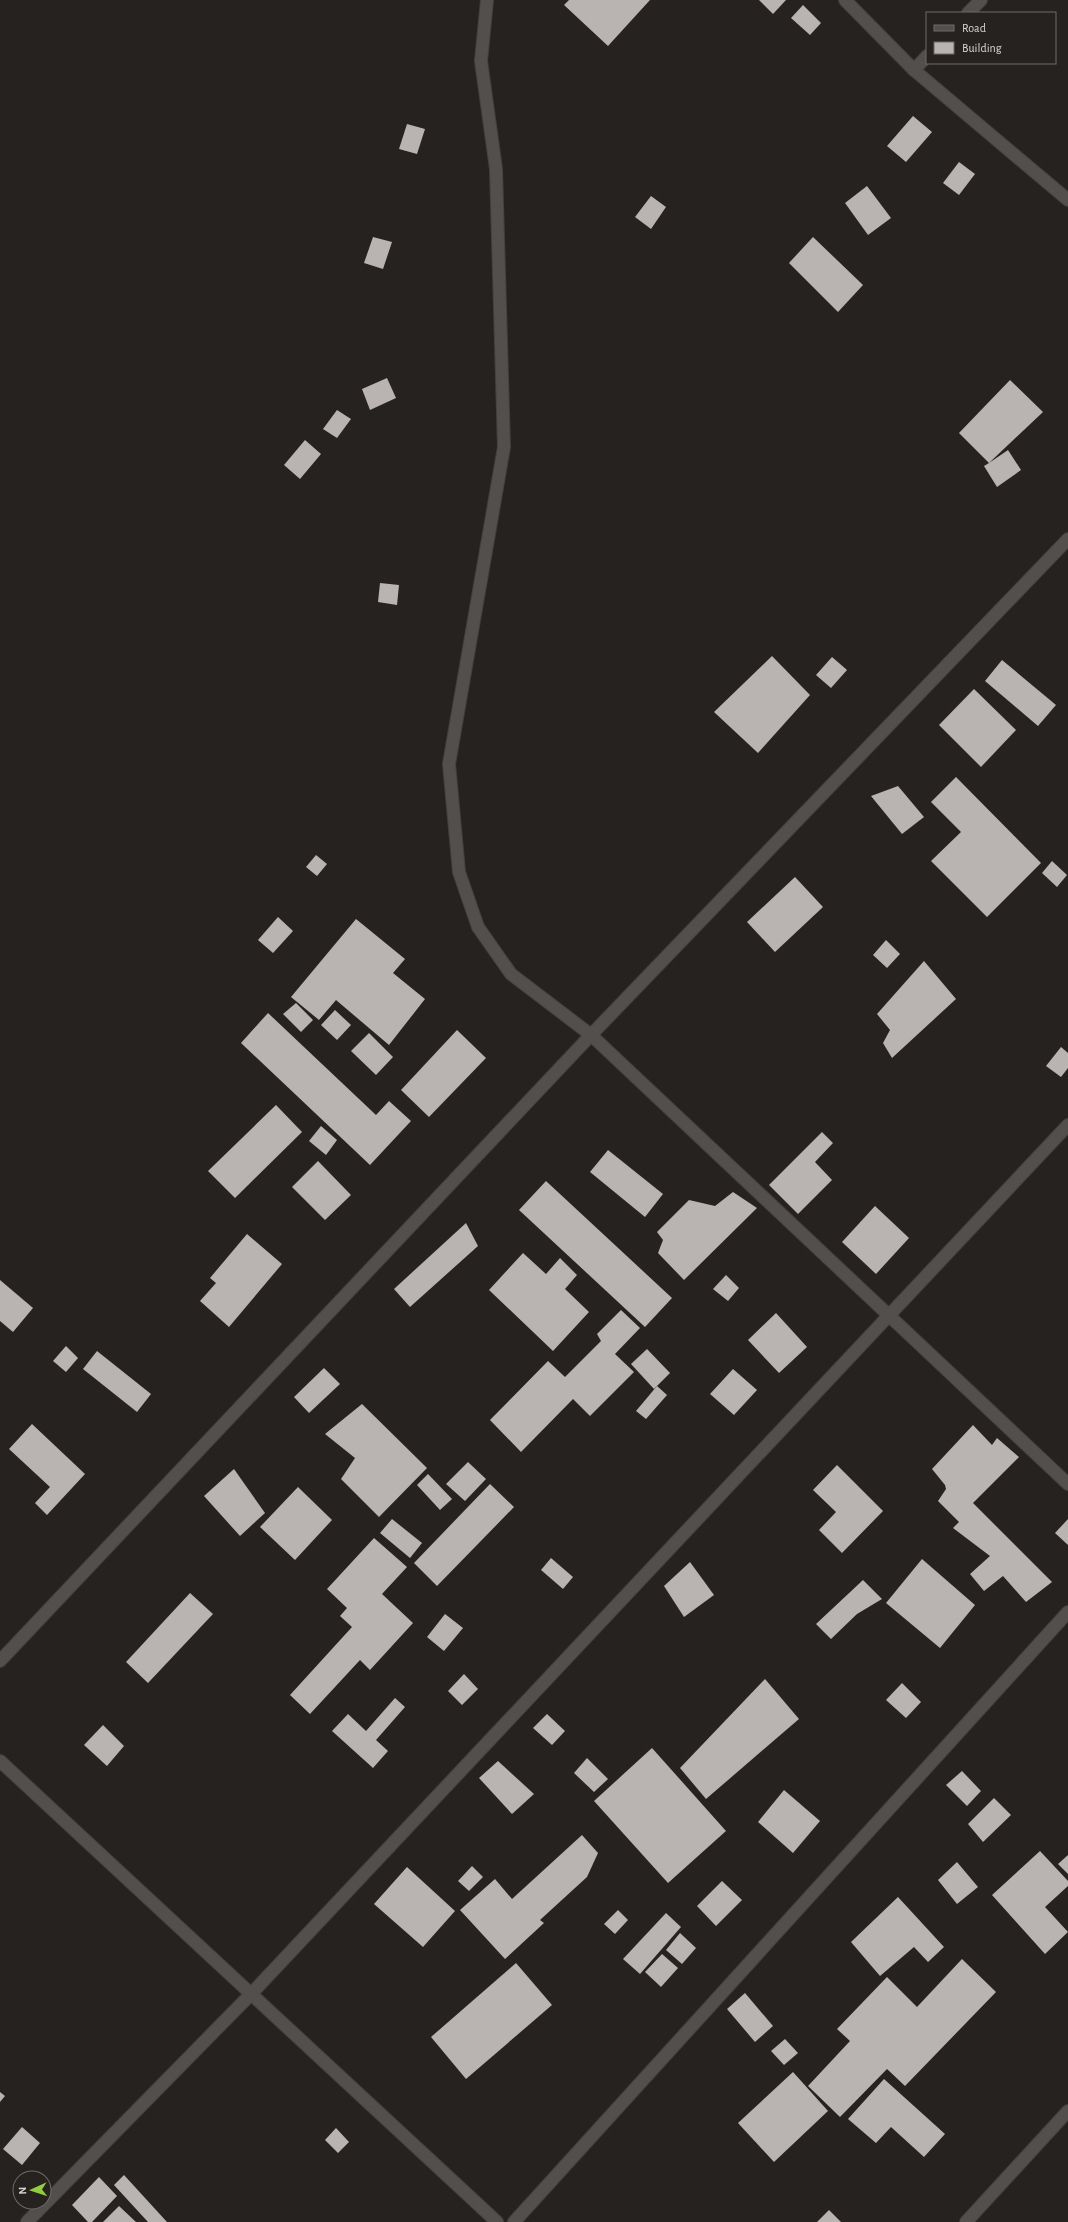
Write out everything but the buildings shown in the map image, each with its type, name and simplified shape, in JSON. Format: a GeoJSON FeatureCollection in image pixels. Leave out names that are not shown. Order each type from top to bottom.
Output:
{"type":"FeatureCollection","features":[{"type":"Feature","properties":{"kind":"street"},"geometry":{"type":"LineString","coordinates":[[487,0],[481,61],[496,169],[504,447],[448,764],[458,864],[478,927],[511,974],[591,1035],[1068,1484]]}},
{"type":"Feature","properties":{"kind":"street"},"geometry":{"type":"LineString","coordinates":[[845,0],[914,70],[1068,200]]}},
{"type":"Feature","properties":{"kind":"street"},"geometry":{"type":"LineString","coordinates":[[969,12],[981,0]]}},
{"type":"Feature","properties":{"kind":"street"},"geometry":{"type":"LineString","coordinates":[[914,70],[926,57]]}},
{"type":"Feature","properties":{"kind":"street"},"geometry":{"type":"LineString","coordinates":[[0,1661],[591,1035],[1068,539]]}},
{"type":"Feature","properties":{"kind":"street"},"geometry":{"type":"LineString","coordinates":[[27,2222],[251,1994],[1068,1125]]}},
{"type":"Feature","properties":{"kind":"street"},"geometry":{"type":"LineString","coordinates":[[514,2222],[1068,1612]]}},
{"type":"Feature","properties":{"kind":"street"},"geometry":{"type":"LineString","coordinates":[[0,1761],[497,2222]]}},
{"type":"Feature","properties":{"kind":"street"},"geometry":{"type":"LineString","coordinates":[[966,2222],[1068,2111]]}}]}
